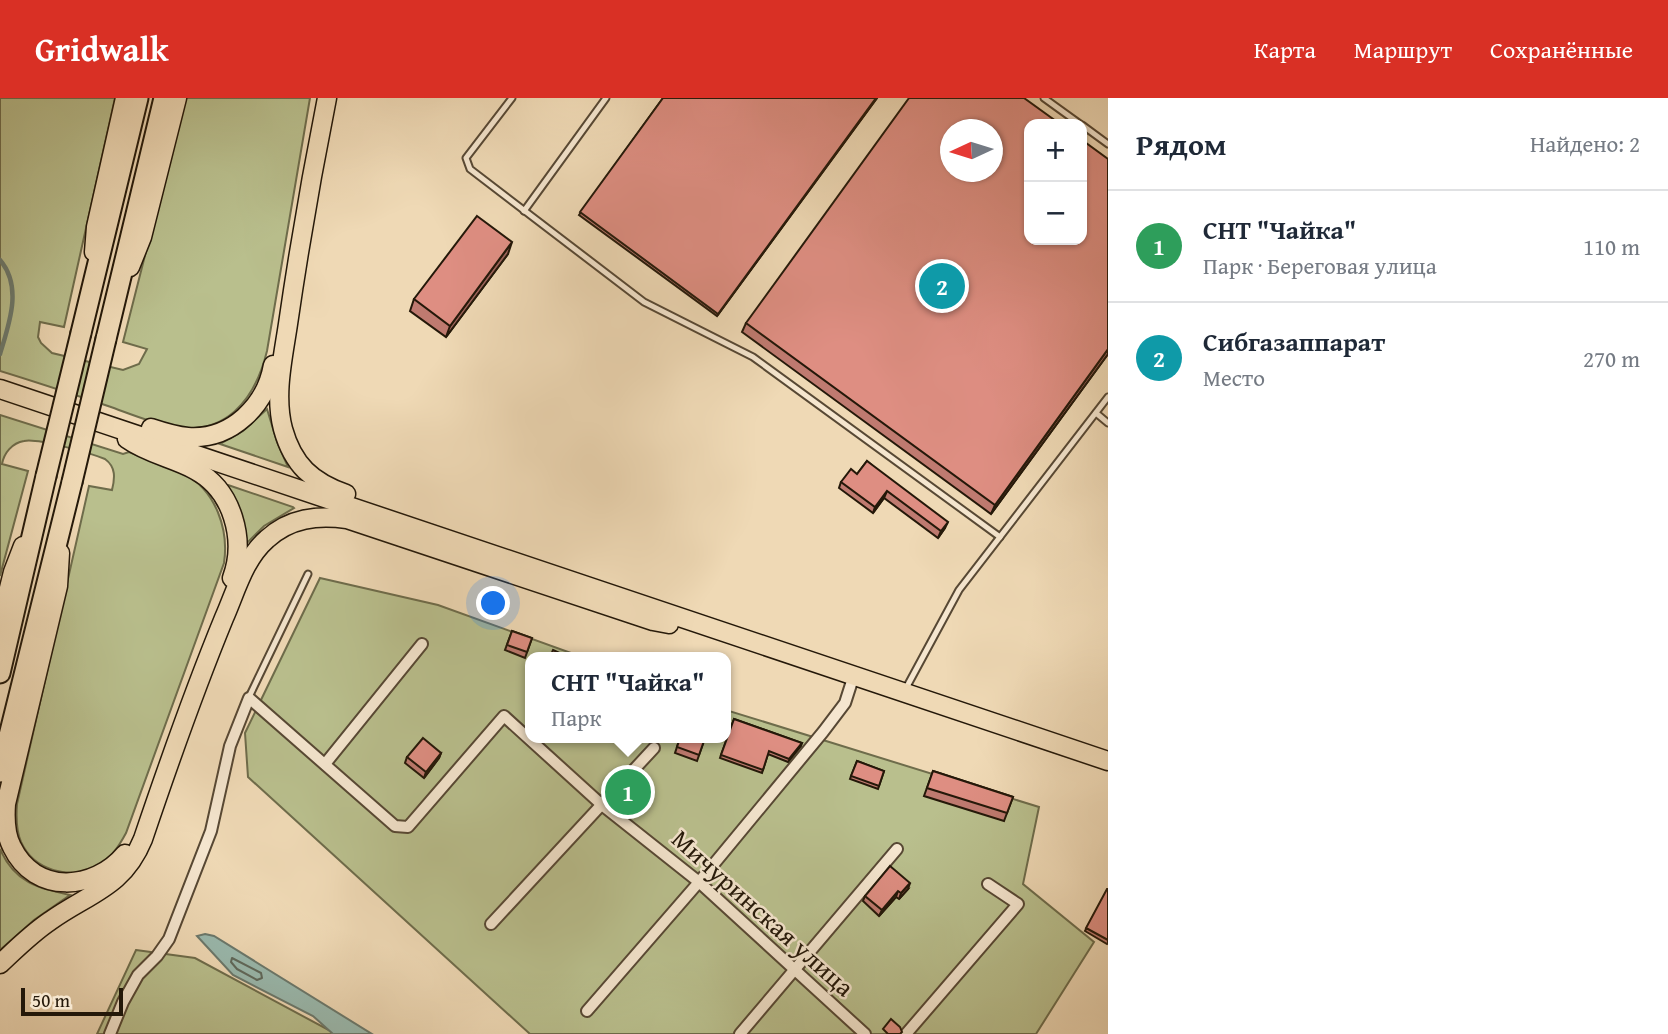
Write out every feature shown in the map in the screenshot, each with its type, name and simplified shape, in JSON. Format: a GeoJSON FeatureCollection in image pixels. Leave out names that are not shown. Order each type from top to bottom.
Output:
{"type":"FeatureCollection","features":[{"type":"Feature","properties":{"kind":"highway"},"geometry":{"type":"LineString","coordinates":[[0,673],[138,98]]}},
{"type":"Feature","properties":{"kind":"highway"},"geometry":{"type":"LineString","coordinates":[[0,772],[164,98]]}},
{"type":"Feature","properties":{"kind":"main road"},"geometry":{"type":"LineString","coordinates":[[90,296],[96,227],[125,98]]}},
{"type":"Feature","properties":{"kind":"main road"},"geometry":{"type":"LineString","coordinates":[[115,302],[142,236],[177,98]]}},
{"type":"Feature","properties":{"kind":"main road"},"geometry":{"type":"LineString","coordinates":[[315,159],[321,98]]}},
{"type":"Feature","properties":{"kind":"main road"},"geometry":{"type":"LineString","coordinates":[[327,98],[296,269],[279,402],[283,431],[296,460],[310,477],[338,491],[654,597],[730,634]]}},
{"type":"Feature","properties":{"kind":"main road"},"geometry":{"type":"LineString","coordinates":[[103,424],[148,427],[176,435],[199,437],[223,431],[244,417],[259,402],[268,384],[284,309],[296,269]]}},
{"type":"Feature","properties":{"kind":"main road"},"geometry":{"type":"LineString","coordinates":[[0,378],[37,402]]}},
{"type":"Feature","properties":{"kind":"main road"},"geometry":{"type":"LineString","coordinates":[[0,389],[1108,761]]}},
{"type":"Feature","properties":{"kind":"main road"},"geometry":{"type":"LineString","coordinates":[[0,400],[37,402]]}},
{"type":"Feature","properties":{"kind":"main road"},"geometry":{"type":"LineString","coordinates":[[103,424],[142,450],[201,474],[219,490],[230,510],[238,544],[234,572],[201,675]]}},
{"type":"Feature","properties":{"kind":"main road"},"geometry":{"type":"LineString","coordinates":[[0,624],[13,572],[38,510]]}},
{"type":"Feature","properties":{"kind":"main road"},"geometry":{"type":"LineString","coordinates":[[0,964],[45,924],[124,873],[138,851],[201,675],[253,553],[266,539],[284,527],[313,517],[346,519],[653,621],[730,634]]}},
{"type":"Feature","properties":{"kind":"main road"},"geometry":{"type":"LineString","coordinates":[[63,518],[58,586],[6,804],[6,828],[11,847],[35,873],[67,883],[93,879],[113,867],[127,853],[132,843],[177,739]]}},
{"type":"Feature","properties":{"kind":"street"},"geometry":{"type":"LineString","coordinates":[[110,1034],[138,975],[169,939],[211,831],[230,746],[248,698],[325,764],[422,644]]}},
{"type":"Feature","properties":{"kind":"street"},"geometry":{"type":"LineString","coordinates":[[587,1011],[699,882],[823,732],[845,703],[854,675]]}},
{"type":"Feature","properties":{"kind":"street","name":"Мичуринская улица"},"geometry":{"type":"LineString","coordinates":[[325,764],[396,826],[408,827],[504,716],[525,735]]}},
{"type":"Feature","properties":{"kind":"street","name":"Мичуринская улица"},"geometry":{"type":"LineString","coordinates":[[534,743],[602,805],[699,882],[866,1034]]}},
{"type":"Feature","properties":{"kind":"street"},"geometry":{"type":"LineString","coordinates":[[491,924],[654,748]]}},
{"type":"Feature","properties":{"kind":"street"},"geometry":{"type":"LineString","coordinates":[[740,1034],[897,849]]}},
{"type":"Feature","properties":{"kind":"street"},"geometry":{"type":"LineString","coordinates":[[906,1034],[1018,904],[988,884]]}},
{"type":"Feature","properties":{"kind":"lane"},"geometry":{"type":"LineString","coordinates":[[512,98],[466,159],[470,169],[644,302],[753,357],[1000,537]]}},
{"type":"Feature","properties":{"kind":"lane"},"geometry":{"type":"LineString","coordinates":[[524,211],[606,98]]}},
{"type":"Feature","properties":{"kind":"lane"},"geometry":{"type":"LineString","coordinates":[[1044,98],[1073,119]]}},
{"type":"Feature","properties":{"kind":"lane"},"geometry":{"type":"LineString","coordinates":[[1087,129],[1108,144]]}},
{"type":"Feature","properties":{"kind":"lane"},"geometry":{"type":"LineString","coordinates":[[904,693],[959,590],[1108,397]]}},
{"type":"Feature","properties":{"kind":"lane"},"geometry":{"type":"LineString","coordinates":[[1096,413],[1108,423]]}},
{"type":"Feature","properties":{"kind":"lane"},"geometry":{"type":"LineString","coordinates":[[248,698],[308,574]]}},
{"type":"Feature","properties":{"kind":"green space"},"geometry":{"type":"Polygon","coordinates":[[[0,98],[115,98],[64,327],[40,322],[38,337],[52,353],[123,370],[139,364],[147,349],[123,342],[185,98],[310,98],[267,351],[255,385],[235,411],[206,426],[169,426],[0,371],[0,98]]]}},
{"type":"Feature","properties":{"kind":"green space"},"geometry":{"type":"Polygon","coordinates":[[[267,409],[288,467],[220,444],[243,431],[267,409]]]}},
{"type":"Feature","properties":{"kind":"green space"},"geometry":{"type":"Polygon","coordinates":[[[0,415],[123,454],[129,452],[185,474],[205,490],[222,525],[224,563],[126,833],[106,860],[87,870],[76,872],[44,866],[27,852],[18,833],[17,804],[89,486],[112,490],[114,473],[105,459],[76,450],[31,441],[12,446],[2,464],[28,471],[0,576],[0,415]]]}},
{"type":"Feature","properties":{"kind":"green space"},"geometry":{"type":"Polygon","coordinates":[[[226,486],[294,508],[264,526],[246,544],[226,486]]]}},
{"type":"Feature","properties":{"kind":"green space"},"geometry":{"type":"Polygon","coordinates":[[[320,578],[438,605],[568,652],[525,652],[525,743],[731,743],[731,712],[1039,807],[1023,884],[1094,942],[1036,1034],[530,1034],[248,777],[245,733],[320,578]]]}},
{"type":"Feature","properties":{"kind":"green space"},"geometry":{"type":"Polygon","coordinates":[[[0,849],[20,877],[48,890],[70,895],[34,920],[0,950],[0,849]]]}},
{"type":"Feature","properties":{"kind":"green space"},"geometry":{"type":"Polygon","coordinates":[[[136,950],[195,958],[336,1034],[97,1034],[136,950]]]}},
{"type":"Feature","properties":{"kind":"water"},"geometry":{"type":"Polygon","coordinates":[[[197,936],[214,936],[372,1034],[333,1034],[313,1016],[233,975],[197,936]]]}},
{"type":"Feature","properties":{"kind":"building"},"geometry":{"type":"Polygon","coordinates":[[[663,98],[876,98],[718,314],[580,212],[663,98]]]}},
{"type":"Feature","properties":{"kind":"building"},"geometry":{"type":"Polygon","coordinates":[[[909,98],[1024,98],[1053,119],[1024,119],[1024,245],[1087,245],[1087,144],[1108,159],[1108,349],[995,505],[746,323],[909,98]]]}},
{"type":"Feature","properties":{"kind":"building"},"geometry":{"type":"Polygon","coordinates":[[[477,216],[512,242],[450,326],[414,299],[477,216]]]}},
{"type":"Feature","properties":{"kind":"building"},"geometry":{"type":"Polygon","coordinates":[[[867,461],[948,522],[941,531],[887,491],[875,507],[841,482],[851,469],[857,474],[867,461]]]}},
{"type":"Feature","properties":{"kind":"building"},"geometry":{"type":"Polygon","coordinates":[[[512,631],[532,638],[527,652],[507,645],[512,631]]]}},
{"type":"Feature","properties":{"kind":"building"},"geometry":{"type":"Polygon","coordinates":[[[734,719],[802,743],[789,759],[769,751],[763,770],[721,755],[725,743],[731,743],[734,719]]]}},
{"type":"Feature","properties":{"kind":"building"},"geometry":{"type":"Polygon","coordinates":[[[423,738],[441,753],[426,772],[407,757],[423,738]]]}},
{"type":"Feature","properties":{"kind":"building"},"geometry":{"type":"Polygon","coordinates":[[[678,743],[703,743],[699,755],[677,747],[678,743]]]}},
{"type":"Feature","properties":{"kind":"building"},"geometry":{"type":"Polygon","coordinates":[[[857,761],[884,771],[879,786],[851,776],[857,761]]]}},
{"type":"Feature","properties":{"kind":"building"},"geometry":{"type":"Polygon","coordinates":[[[933,771],[1013,797],[1007,813],[927,788],[933,771]]]}},
{"type":"Feature","properties":{"kind":"building"},"geometry":{"type":"Polygon","coordinates":[[[890,866],[910,883],[901,893],[898,891],[882,910],[865,896],[890,866]]]}},
{"type":"Feature","properties":{"kind":"building"},"geometry":{"type":"Polygon","coordinates":[[[1108,889],[1108,940],[1086,928],[1108,889]]]}},
{"type":"Feature","properties":{"kind":"building"},"geometry":{"type":"Polygon","coordinates":[[[891,1019],[900,1027],[900,1034],[888,1034],[883,1029],[891,1019]]]}},
{"type":"Feature","properties":{"kind":"waterway"},"geometry":{"type":"LineString","coordinates":[[0,260],[11,282],[12,294],[10,318],[0,354]]}},
{"type":"Feature","properties":{"kind":"place","name":"Сибгазаппарат"},"geometry":{"type":"Point","coordinates":[942,286]}},
{"type":"Feature","properties":{"kind":"place","name":"СНТ \"Чайка\""},"geometry":{"type":"Point","coordinates":[628,792]}}]}
